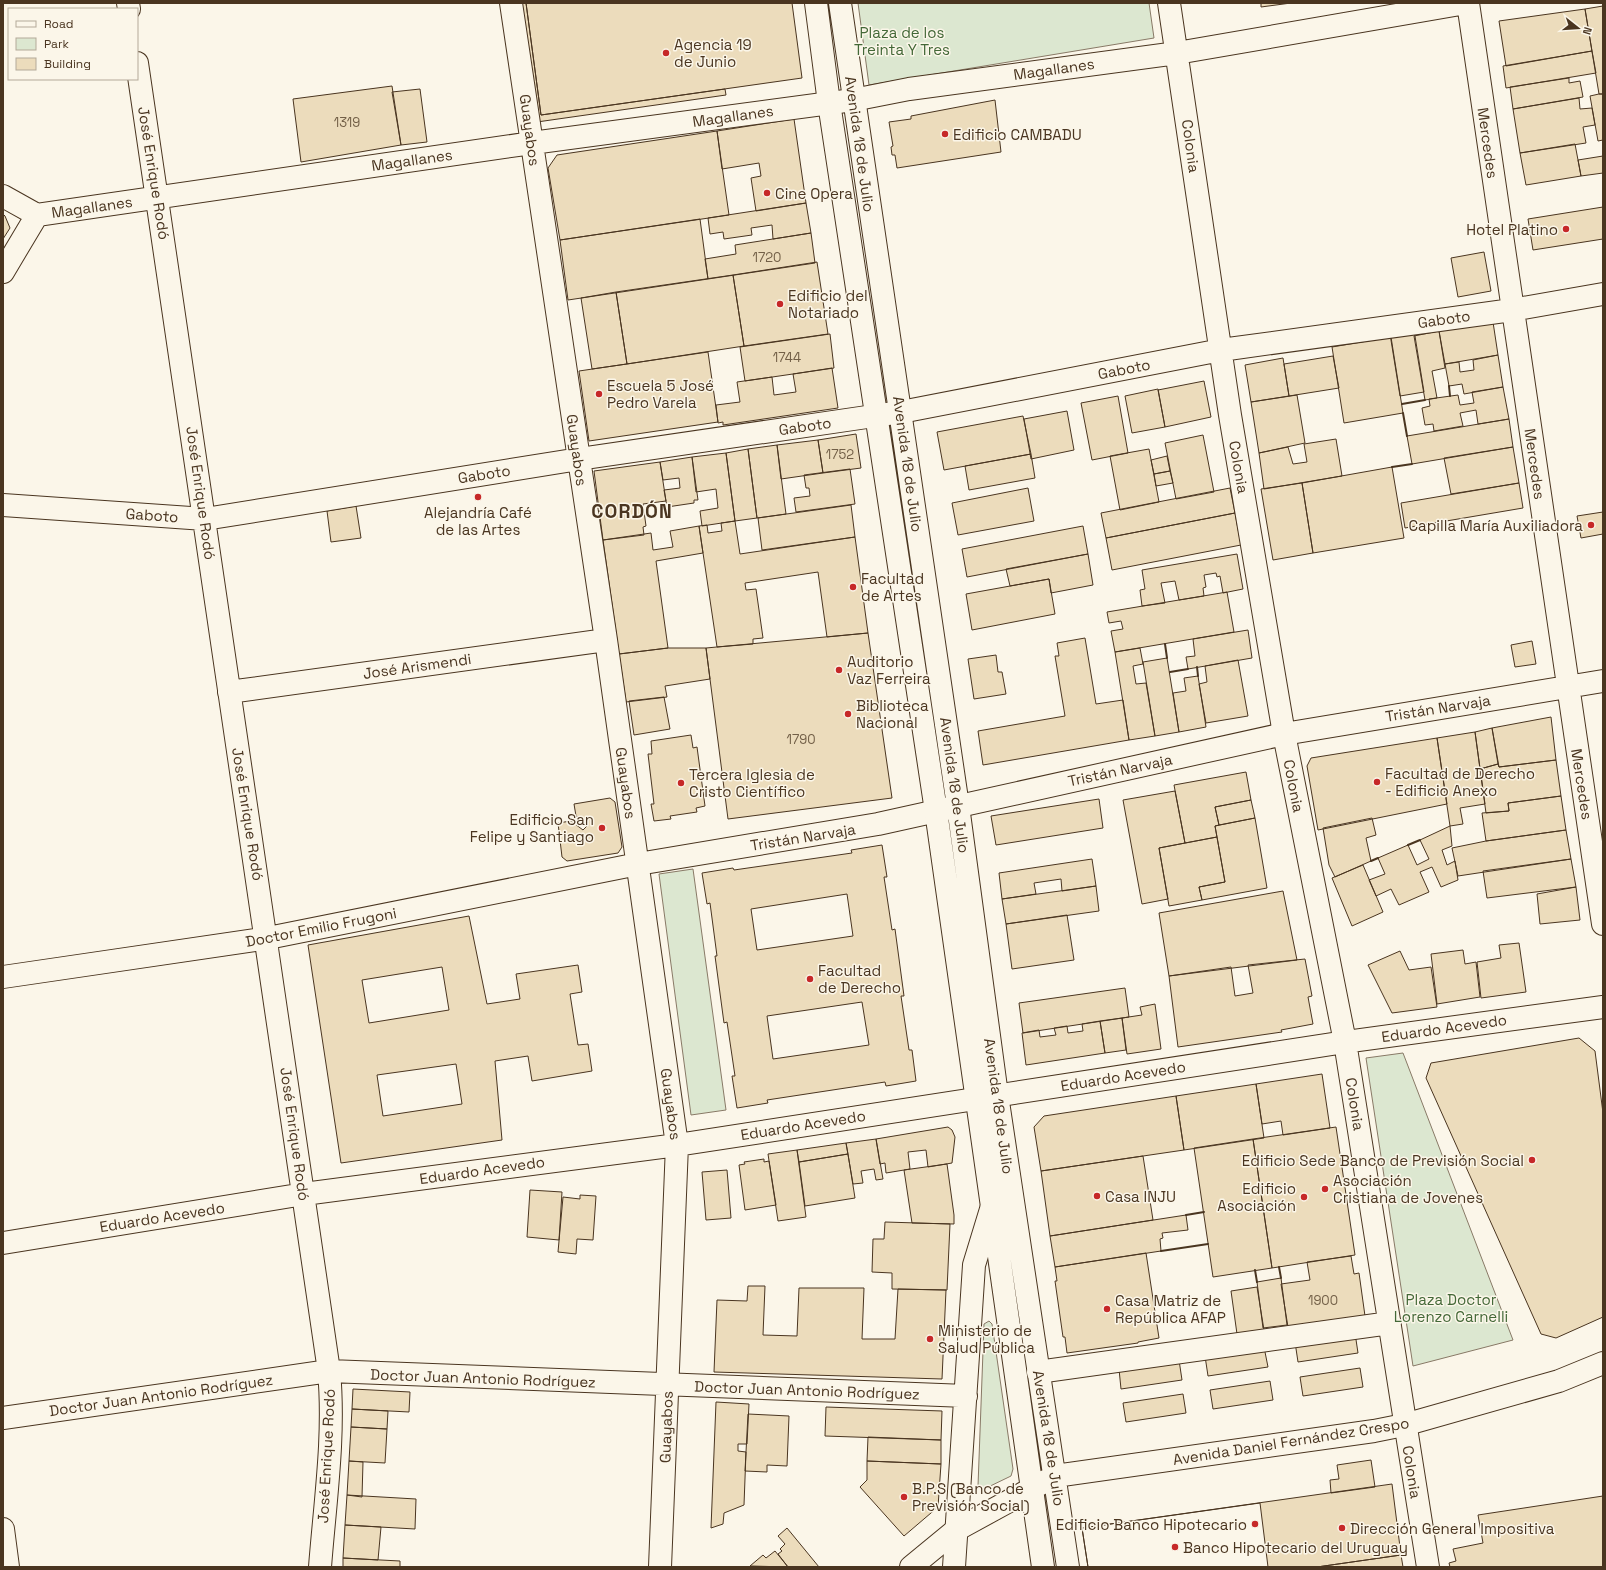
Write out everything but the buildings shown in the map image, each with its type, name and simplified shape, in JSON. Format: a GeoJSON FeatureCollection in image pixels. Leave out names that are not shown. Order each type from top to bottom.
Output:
{"type":"FeatureCollection","features":[{"type":"Feature","properties":{"kind":"street","name":"Guayabos"},"geometry":{"type":"LineString","coordinates":[[511,3],[606,640],[677,1144],[660,1567]]}},
{"type":"Feature","properties":{"kind":"street","name":"Avenida 18 de Julio"},"geometry":{"type":"LineString","coordinates":[[816,3],[829,103],[936,811],[1038,1372],[1068,1567]]}},
{"type":"Feature","properties":{"kind":"street","name":"Avenida 18 de Julio"},"geometry":{"type":"LineString","coordinates":[[840,3],[853,100],[901,412],[958,806],[987,1096],[992,1206],[1043,1567]]}},
{"type":"Feature","properties":{"kind":"street","name":"Colonia"},"geometry":{"type":"LineString","coordinates":[[1169,3],[1221,350],[1284,734],[1345,1042],[1390,1323],[1404,1425],[1428,1567]]}},
{"type":"Feature","properties":{"kind":"street","name":"Magallanes"},"geometry":{"type":"LineString","coordinates":[[3,196],[37,215],[532,143],[853,100],[909,89],[1177,53],[1467,3]]}},
{"type":"Feature","properties":{"kind":"street","name":"Mercedes"},"geometry":{"type":"LineString","coordinates":[[1467,3],[1603,924]]}},
{"type":"Feature","properties":{"kind":"street","name":"José Enrique Rodó"},"geometry":{"type":"LineString","coordinates":[[138,69],[206,518],[229,692],[268,938],[329,1371],[331,1422],[320,1567]]}},
{"type":"Feature","properties":{"kind":"street"},"geometry":{"type":"LineString","coordinates":[[3,272],[37,215]]}},
{"type":"Feature","properties":{"kind":"street","name":"Gaboto"},"geometry":{"type":"LineString","coordinates":[[3,505],[206,518],[579,459],[877,416],[1221,350],[1512,310],[1603,294]]}},
{"type":"Feature","properties":{"kind":"street","name":"José Arismendi"},"geometry":{"type":"LineString","coordinates":[[229,692],[606,640]]}},
{"type":"Feature","properties":{"kind":"street","name":"Tristán Narvaja"},"geometry":{"type":"LineString","coordinates":[[638,864],[878,824],[1284,734],[1603,681]]}},
{"type":"Feature","properties":{"kind":"street","name":"Doctor Emilio Frugoni"},"geometry":{"type":"LineString","coordinates":[[3,977],[268,938],[638,864]]}},
{"type":"Feature","properties":{"kind":"street","name":"Eduardo Acevedo"},"geometry":{"type":"LineString","coordinates":[[3,1243],[304,1194],[677,1144],[1345,1042],[1603,1007]]}},
{"type":"Feature","properties":{"kind":"street","name":"Avenida 18 de Julio"},"geometry":{"type":"LineString","coordinates":[[954,1567],[974,1265],[992,1206]]}},
{"type":"Feature","properties":{"kind":"street"},"geometry":{"type":"LineString","coordinates":[[1038,1372],[1390,1323]]}},
{"type":"Feature","properties":{"kind":"street","name":"Avenida Daniel Fernández Crespo"},"geometry":{"type":"LineString","coordinates":[[1055,1476],[1374,1431],[1404,1425],[1558,1381],[1599,1366]]}},
{"type":"Feature","properties":{"kind":"street","name":"Doctor Juan Antonio Rodríguez"},"geometry":{"type":"LineString","coordinates":[[3,1418],[329,1371],[966,1396]]}},
{"type":"Feature","properties":{"kind":"street"},"geometry":{"type":"LineString","coordinates":[[911,1567],[956,1530],[1055,1476]]}},
{"type":"Feature","properties":{"kind":"street"},"geometry":{"type":"LineString","coordinates":[[3,1529],[8,1567]]}},
{"type":"Feature","properties":{"kind":"green space","name":"Plaza de los Treinta Y Tres"},"geometry":{"type":"Polygon","coordinates":[[[858,3],[1149,3],[1154,38],[869,85],[858,3]]]}},
{"type":"Feature","properties":{"kind":"green space"},"geometry":{"type":"Polygon","coordinates":[[[693,869],[726,1110],[691,1115],[659,874],[693,869]]]}},
{"type":"Feature","properties":{"kind":"green space","name":"Plaza Doctor Lorenzo Carnelli"},"geometry":{"type":"Polygon","coordinates":[[[1403,1053],[1513,1340],[1413,1366],[1366,1058],[1403,1053]]]}},
{"type":"Feature","properties":{"kind":"green space"},"geometry":{"type":"Polygon","coordinates":[[[989,1321],[992,1324],[1013,1469],[1011,1476],[982,1490],[978,1486],[984,1324],[989,1321]]]}},
{"type":"Feature","properties":{"kind":"wall"},"geometry":{"type":"LineString","coordinates":[[1449,386],[1450,396]]}},
{"type":"Feature","properties":{"kind":"wall"},"geometry":{"type":"LineString","coordinates":[[1402,404],[1425,400]]}},
{"type":"Feature","properties":{"kind":"wall"},"geometry":{"type":"LineString","coordinates":[[1403,413],[1407,436]]}},
{"type":"Feature","properties":{"kind":"wall"},"geometry":{"type":"LineString","coordinates":[[1392,467],[1412,464]]}},
{"type":"Feature","properties":{"kind":"wall"},"geometry":{"type":"LineString","coordinates":[[1165,644],[1167,658]]}},
{"type":"Feature","properties":{"kind":"wall"},"geometry":{"type":"LineString","coordinates":[[1197,667],[1198,676]]}},
{"type":"Feature","properties":{"kind":"wall"},"geometry":{"type":"LineString","coordinates":[[1170,672],[1188,669]]}},
{"type":"Feature","properties":{"kind":"wall"},"geometry":{"type":"LineString","coordinates":[[1408,845],[1420,840]]}},
{"type":"Feature","properties":{"kind":"wall"},"geometry":{"type":"LineString","coordinates":[[1371,861],[1378,858]]}},
{"type":"Feature","properties":{"kind":"wall"},"geometry":{"type":"LineString","coordinates":[[1186,1215],[1204,1212]]}},
{"type":"Feature","properties":{"kind":"wall"},"geometry":{"type":"LineString","coordinates":[[1161,1251],[1208,1244]]}},
{"type":"Feature","properties":{"kind":"wall"},"geometry":{"type":"LineString","coordinates":[[1279,1267],[1281,1278]]}},
{"type":"Feature","properties":{"kind":"wall"},"geometry":{"type":"LineString","coordinates":[[1255,1270],[1257,1282]]}},
{"type":"Feature","properties":{"kind":"place","name":"Agencia 19 de Junio"},"geometry":{"type":"Point","coordinates":[666,53]}},
{"type":"Feature","properties":{"kind":"place","name":"Edificio CAMBADU"},"geometry":{"type":"Point","coordinates":[945,134]}},
{"type":"Feature","properties":{"kind":"place","name":"Cine Opera"},"geometry":{"type":"Point","coordinates":[767,193]}},
{"type":"Feature","properties":{"kind":"place","name":"Hotel Platino"},"geometry":{"type":"Point","coordinates":[1566,229]}},
{"type":"Feature","properties":{"kind":"place","name":"Edificio del Notariado"},"geometry":{"type":"Point","coordinates":[780,304]}},
{"type":"Feature","properties":{"kind":"place","name":"Escuela 5 José Pedro Varela"},"geometry":{"type":"Point","coordinates":[599,394]}},
{"type":"Feature","properties":{"kind":"place","name":"Alejandría Café de las Artes"},"geometry":{"type":"Point","coordinates":[478,497]}},
{"type":"Feature","properties":{"kind":"place","name":"Capilla María Auxiliadora"},"geometry":{"type":"Point","coordinates":[1591,525]}},
{"type":"Feature","properties":{"kind":"place","name":"Facultad de Artes"},"geometry":{"type":"Point","coordinates":[853,587]}},
{"type":"Feature","properties":{"kind":"place","name":"Auditorio Vaz Ferreira"},"geometry":{"type":"Point","coordinates":[839,670]}},
{"type":"Feature","properties":{"kind":"place","name":"Biblioteca Nacional"},"geometry":{"type":"Point","coordinates":[848,714]}},
{"type":"Feature","properties":{"kind":"place","name":"Facultad de Derecho - Edificio Anexo"},"geometry":{"type":"Point","coordinates":[1377,782]}},
{"type":"Feature","properties":{"kind":"place","name":"Tercera Iglesia de Cristo Científico"},"geometry":{"type":"Point","coordinates":[681,783]}},
{"type":"Feature","properties":{"kind":"place","name":"Edificio San Felipe y Santiago"},"geometry":{"type":"Point","coordinates":[602,828]}},
{"type":"Feature","properties":{"kind":"place","name":"Facultad de Derecho"},"geometry":{"type":"Point","coordinates":[810,979]}},
{"type":"Feature","properties":{"kind":"place","name":"Edificio Sede Banco de Previsión Social"},"geometry":{"type":"Point","coordinates":[1532,1160]}},
{"type":"Feature","properties":{"kind":"place","name":"Asociación Cristiana de Jovenes"},"geometry":{"type":"Point","coordinates":[1325,1189]}},
{"type":"Feature","properties":{"kind":"place","name":"Casa INJU"},"geometry":{"type":"Point","coordinates":[1097,1196]}},
{"type":"Feature","properties":{"kind":"place","name":"Edificio Asociación"},"geometry":{"type":"Point","coordinates":[1304,1197]}},
{"type":"Feature","properties":{"kind":"place","name":"Casa Matriz de República AFAP"},"geometry":{"type":"Point","coordinates":[1107,1309]}},
{"type":"Feature","properties":{"kind":"place","name":"Ministerio de Salud Pública"},"geometry":{"type":"Point","coordinates":[930,1339]}},
{"type":"Feature","properties":{"kind":"place","name":"B.P.S (Banco de Previsión Social)"},"geometry":{"type":"Point","coordinates":[904,1497]}},
{"type":"Feature","properties":{"kind":"place","name":"Edificio Banco Hipotecario"},"geometry":{"type":"Point","coordinates":[1255,1524]}},
{"type":"Feature","properties":{"kind":"place","name":"Dirección General Impositiva"},"geometry":{"type":"Point","coordinates":[1342,1528]}},
{"type":"Feature","properties":{"kind":"place","name":"Banco Hipotecario del Uruguay"},"geometry":{"type":"Point","coordinates":[1175,1547]}},
{"type":"Feature","properties":{"kind":"district","name":"CORDÓN"},"geometry":{"type":"Point","coordinates":[632,511]}}]}
